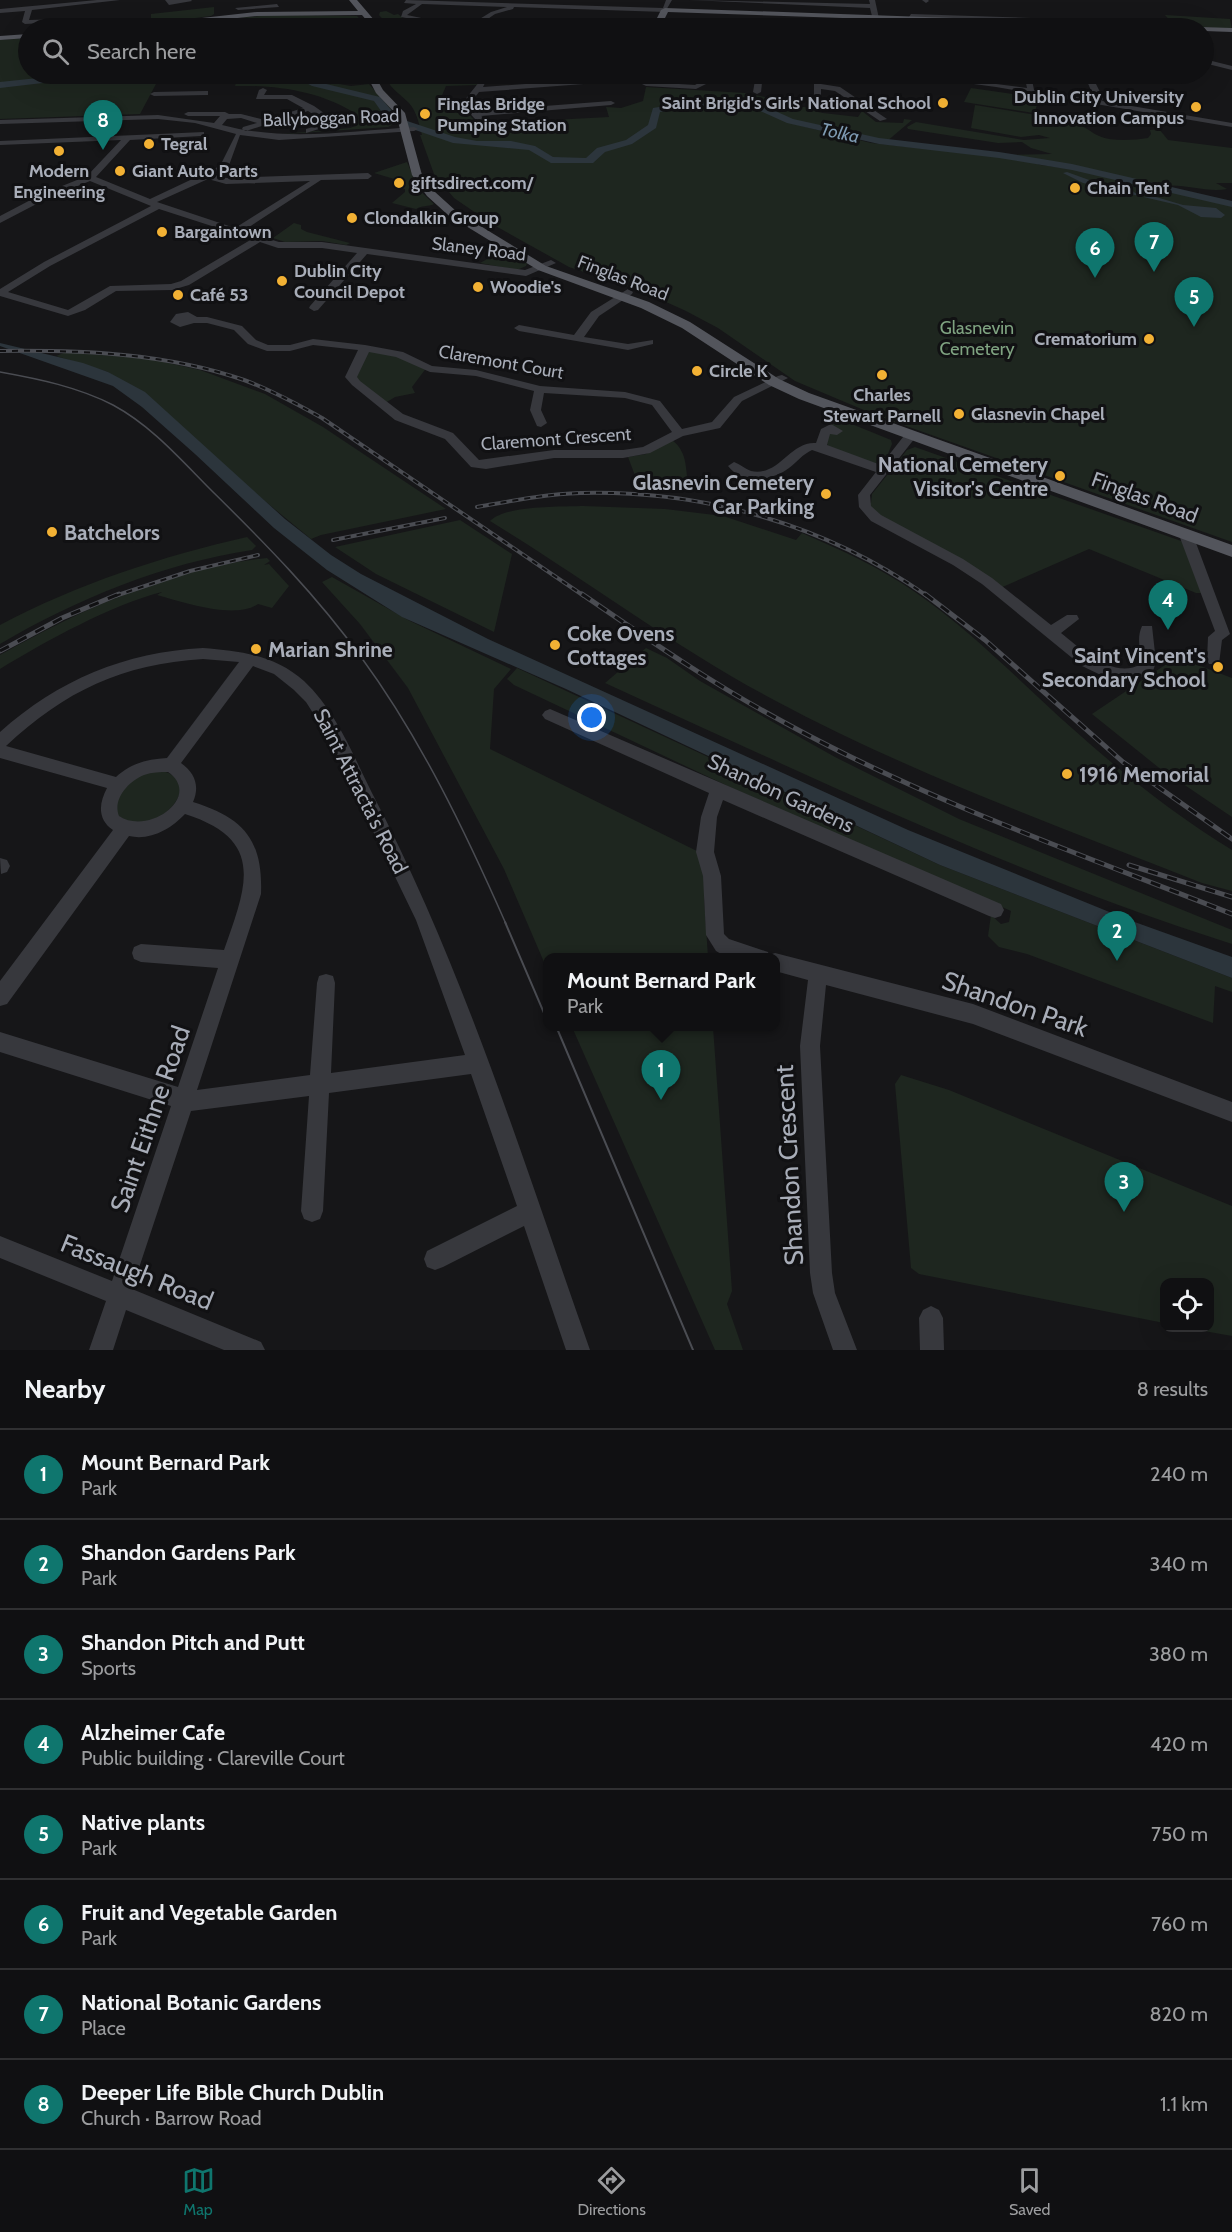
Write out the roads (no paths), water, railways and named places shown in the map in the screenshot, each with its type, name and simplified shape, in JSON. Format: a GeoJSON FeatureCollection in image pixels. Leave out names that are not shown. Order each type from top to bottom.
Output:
{"type":"FeatureCollection","features":[{"type":"Feature","properties":{"kind":"main road"},"geometry":{"type":"LineString","coordinates":[[338,13],[355,10],[357,2],[374,18]]}},
{"type":"Feature","properties":{"kind":"main road"},"geometry":{"type":"LineString","coordinates":[[197,18],[238,12],[288,10],[369,13]]}},
{"type":"Feature","properties":{"kind":"main road"},"geometry":{"type":"LineString","coordinates":[[661,18],[665,10],[877,18]]}},
{"type":"Feature","properties":{"kind":"main road"},"geometry":{"type":"LineString","coordinates":[[369,13],[372,18]]}},
{"type":"Feature","properties":{"kind":"main road"},"geometry":{"type":"LineString","coordinates":[[1214,29],[1232,30]]}},
{"type":"Feature","properties":{"kind":"main road"},"geometry":{"type":"LineString","coordinates":[[0,38],[18,37]]}},
{"type":"Feature","properties":{"kind":"main road","name":"Finglas Road"},"geometry":{"type":"LineString","coordinates":[[375,84],[397,109],[407,125],[436,188],[463,211],[546,266]]}},
{"type":"Feature","properties":{"kind":"main road","name":"Finglas Road"},"geometry":{"type":"LineString","coordinates":[[383,84],[405,108],[409,149],[417,175],[441,205],[546,266],[625,294],[686,325],[778,380],[832,407],[1232,551]]}},
{"type":"Feature","properties":{"kind":"main road"},"geometry":{"type":"LineString","coordinates":[[407,125],[390,130],[409,149]]}},
{"type":"Feature","properties":{"kind":"street"},"geometry":{"type":"LineString","coordinates":[[0,11],[65,3],[117,0]]}},
{"type":"Feature","properties":{"kind":"street"},"geometry":{"type":"LineString","coordinates":[[241,0],[238,12],[277,6]]}},
{"type":"Feature","properties":{"kind":"street"},"geometry":{"type":"LineString","coordinates":[[490,18],[500,10],[521,7],[665,10],[669,0]]}},
{"type":"Feature","properties":{"kind":"street"},"geometry":{"type":"LineString","coordinates":[[692,0],[873,3],[877,18]]}},
{"type":"Feature","properties":{"kind":"street"},"geometry":{"type":"LineString","coordinates":[[158,7],[168,1],[189,2]]}},
{"type":"Feature","properties":{"kind":"street"},"geometry":{"type":"LineString","coordinates":[[410,18],[403,16],[413,4],[447,2],[625,9]]}},
{"type":"Feature","properties":{"kind":"street"},"geometry":{"type":"LineString","coordinates":[[440,18],[457,6]]}},
{"type":"Feature","properties":{"kind":"street"},"geometry":{"type":"LineString","coordinates":[[26,18],[29,9]]}},
{"type":"Feature","properties":{"kind":"street"},"geometry":{"type":"LineString","coordinates":[[911,16],[956,18]]}},
{"type":"Feature","properties":{"kind":"street"},"geometry":{"type":"LineString","coordinates":[[1214,64],[1232,68]]}},
{"type":"Feature","properties":{"kind":"street"},"geometry":{"type":"LineString","coordinates":[[483,84],[468,102],[473,114],[485,123],[504,131]]}},
{"type":"Feature","properties":{"kind":"street"},"geometry":{"type":"LineString","coordinates":[[477,90],[557,84]]}},
{"type":"Feature","properties":{"kind":"street"},"geometry":{"type":"LineString","coordinates":[[646,84],[696,87],[702,84]]}},
{"type":"Feature","properties":{"kind":"street"},"geometry":{"type":"LineString","coordinates":[[757,92],[758,84]]}},
{"type":"Feature","properties":{"kind":"street"},"geometry":{"type":"LineString","coordinates":[[989,84],[1072,95]]}},
{"type":"Feature","properties":{"kind":"street"},"geometry":{"type":"LineString","coordinates":[[1031,84],[1032,89]]}},
{"type":"Feature","properties":{"kind":"street"},"geometry":{"type":"LineString","coordinates":[[1093,84],[1099,98],[1098,103]]}},
{"type":"Feature","properties":{"kind":"street"},"geometry":{"type":"LineString","coordinates":[[814,106],[817,86],[837,89],[882,120]]}},
{"type":"Feature","properties":{"kind":"street"},"geometry":{"type":"LineString","coordinates":[[1032,89],[1098,103],[1232,125]]}},
{"type":"Feature","properties":{"kind":"street"},"geometry":{"type":"LineString","coordinates":[[154,94],[206,90],[187,115]]}},
{"type":"Feature","properties":{"kind":"street"},"geometry":{"type":"LineString","coordinates":[[263,90],[259,97],[284,95],[337,121],[309,131]]}},
{"type":"Feature","properties":{"kind":"street"},"geometry":{"type":"LineString","coordinates":[[293,101],[305,96]]}},
{"type":"Feature","properties":{"kind":"street"},"geometry":{"type":"LineString","coordinates":[[856,100],[878,100]]}},
{"type":"Feature","properties":{"kind":"street"},"geometry":{"type":"LineString","coordinates":[[473,114],[611,102]]}},
{"type":"Feature","properties":{"kind":"street"},"geometry":{"type":"LineString","coordinates":[[246,129],[321,103]]}},
{"type":"Feature","properties":{"kind":"street"},"geometry":{"type":"LineString","coordinates":[[322,114],[336,110]]}},
{"type":"Feature","properties":{"kind":"street"},"geometry":{"type":"LineString","coordinates":[[166,114],[221,113],[225,117]]}},
{"type":"Feature","properties":{"kind":"street","name":"Ballyboggan Road"},"geometry":{"type":"LineString","coordinates":[[0,122],[187,115],[215,126],[271,138],[390,130]]}},
{"type":"Feature","properties":{"kind":"street"},"geometry":{"type":"LineString","coordinates":[[215,126],[225,117],[241,116],[263,122]]}},
{"type":"Feature","properties":{"kind":"street"},"geometry":{"type":"LineString","coordinates":[[0,143],[201,134]]}},
{"type":"Feature","properties":{"kind":"street"},"geometry":{"type":"LineString","coordinates":[[0,293],[153,204],[224,168],[237,136]]}},
{"type":"Feature","properties":{"kind":"street"},"geometry":{"type":"LineString","coordinates":[[0,220],[45,196],[90,178],[127,138]]}},
{"type":"Feature","properties":{"kind":"street"},"geometry":{"type":"LineString","coordinates":[[271,138],[271,141],[303,142]]}},
{"type":"Feature","properties":{"kind":"street"},"geometry":{"type":"LineString","coordinates":[[207,176],[226,181],[368,176]]}},
{"type":"Feature","properties":{"kind":"street","name":"Slaney Road"},"geometry":{"type":"LineString","coordinates":[[90,178],[153,204],[283,246],[322,245],[526,273],[546,266]]}},
{"type":"Feature","properties":{"kind":"street"},"geometry":{"type":"LineString","coordinates":[[236,231],[317,178]]}},
{"type":"Feature","properties":{"kind":"street"},"geometry":{"type":"LineString","coordinates":[[0,293],[68,313],[119,286],[172,288],[185,283],[259,239]]}},
{"type":"Feature","properties":{"kind":"street"},"geometry":{"type":"LineString","coordinates":[[314,308],[364,251]]}},
{"type":"Feature","properties":{"kind":"street"},"geometry":{"type":"LineString","coordinates":[[578,339],[595,314],[625,294]]}},
{"type":"Feature","properties":{"kind":"street","name":"Claremont Court"},"geometry":{"type":"LineString","coordinates":[[192,320],[207,320],[238,327],[252,342],[267,348],[290,348],[313,342],[365,348],[399,354],[430,369],[476,373],[558,392],[606,392],[649,400],[660,407],[679,433]]}},
{"type":"Feature","properties":{"kind":"street"},"geometry":{"type":"LineString","coordinates":[[519,328],[628,347],[649,342]]}},
{"type":"Feature","properties":{"kind":"street","name":"Claremont Crescent"},"geometry":{"type":"LineString","coordinates":[[365,348],[352,372],[351,377],[356,383],[399,417],[449,436],[475,464],[486,465],[554,454],[633,453],[646,450],[679,433]]}},
{"type":"Feature","properties":{"kind":"street"},"geometry":{"type":"LineString","coordinates":[[679,433],[716,425],[738,399],[778,380]]}},
{"type":"Feature","properties":{"kind":"street"},"geometry":{"type":"LineString","coordinates":[[540,389],[534,405],[536,416],[541,423]]}},
{"type":"Feature","properties":{"kind":"street"},"geometry":{"type":"LineString","coordinates":[[821,447],[825,432],[831,428],[837,431]]}},
{"type":"Feature","properties":{"kind":"street"},"geometry":{"type":"LineString","coordinates":[[911,435],[864,495],[863,501],[870,512],[968,568],[1087,662],[1106,671],[1138,672],[1148,666],[1149,659],[1144,639],[1147,630]]}},
{"type":"Feature","properties":{"kind":"street"},"geometry":{"type":"LineString","coordinates":[[734,466],[741,472],[762,475],[784,466],[808,447],[821,447],[883,470]]}},
{"type":"Feature","properties":{"kind":"street"},"geometry":{"type":"LineString","coordinates":[[1186,535],[1223,634],[1215,637],[1214,660]]}},
{"type":"Feature","properties":{"kind":"street"},"geometry":{"type":"LineString","coordinates":[[1050,633],[1072,619]]}},
{"type":"Feature","properties":{"kind":"street","name":"Saint Attracta's Road"},"geometry":{"type":"LineString","coordinates":[[0,742],[38,709],[56,697],[111,670],[159,657],[185,653],[224,654],[250,659],[284,673],[316,702],[396,856],[426,922],[478,1063],[578,1350]]}},
{"type":"Feature","properties":{"kind":"street"},"geometry":{"type":"LineString","coordinates":[[171,765],[250,659]]}},
{"type":"Feature","properties":{"kind":"street","name":"Shandon Gardens"},"geometry":{"type":"LineString","coordinates":[[550,715],[720,789],[843,846],[995,910]]}},
{"type":"Feature","properties":{"kind":"street"},"geometry":{"type":"LineString","coordinates":[[0,751],[118,784]]}},
{"type":"Feature","properties":{"kind":"street"},"geometry":{"type":"LineString","coordinates":[[171,765],[177,767],[186,778],[189,787],[183,806],[168,820],[150,829],[124,829],[115,824],[110,816],[108,805],[111,794],[118,784],[138,769],[171,765]]}},
{"type":"Feature","properties":{"kind":"street"},"geometry":{"type":"LineString","coordinates":[[720,789],[713,801],[709,817],[705,852],[712,876],[715,935],[717,942],[723,947],[746,953]]}},
{"type":"Feature","properties":{"kind":"street","name":"Saint Eithne Road"},"geometry":{"type":"LineString","coordinates":[[101,1350],[186,1100],[252,894],[254,877],[248,852],[238,834],[225,821],[183,806]]}},
{"type":"Feature","properties":{"kind":"street"},"geometry":{"type":"LineString","coordinates":[[0,997],[124,829]]}},
{"type":"Feature","properties":{"kind":"street"},"geometry":{"type":"LineString","coordinates":[[141,953],[231,960]]}},
{"type":"Feature","properties":{"kind":"street","name":"Shandon Park"},"geometry":{"type":"LineString","coordinates":[[780,963],[973,1014],[1232,1112]]}},
{"type":"Feature","properties":{"kind":"street","name":"Shandon Crescent"},"geometry":{"type":"LineString","coordinates":[[819,974],[810,1046],[821,1273],[824,1293],[845,1350]]}},
{"type":"Feature","properties":{"kind":"street"},"geometry":{"type":"LineString","coordinates":[[312,1211],[326,983]]}},
{"type":"Feature","properties":{"kind":"street"},"geometry":{"type":"LineString","coordinates":[[0,1042],[186,1100],[478,1063]]}},
{"type":"Feature","properties":{"kind":"street"},"geometry":{"type":"LineString","coordinates":[[435,1259],[529,1212]]}},
{"type":"Feature","properties":{"kind":"street","name":"Fassaugh Road"},"geometry":{"type":"LineString","coordinates":[[0,1247],[253,1350]]}},
{"type":"Feature","properties":{"kind":"street"},"geometry":{"type":"LineString","coordinates":[[931,1318],[932,1350]]}},
{"type":"Feature","properties":{"kind":"waterway","name":"Tolka"},"geometry":{"type":"LineString","coordinates":[[0,85],[18,83]]}},
{"type":"Feature","properties":{"kind":"waterway","name":"Tolka"},"geometry":{"type":"LineString","coordinates":[[315,84],[377,99],[385,107],[389,116],[395,120],[453,140],[477,144],[511,144],[532,148],[551,160],[589,161],[601,150],[629,142],[653,126],[656,110],[701,103],[760,107],[790,121],[879,141],[999,155],[1072,167],[1232,204]]}},
{"type":"Feature","properties":{"kind":"tram line"},"geometry":{"type":"LineString","coordinates":[[0,372],[72,388],[127,413],[166,444],[290,571],[344,634],[403,720],[441,786],[506,924]]}},
{"type":"Feature","properties":{"kind":"tram line"},"geometry":{"type":"LineString","coordinates":[[505,922],[543,1011]]}},
{"type":"Feature","properties":{"kind":"tram line"},"geometry":{"type":"LineString","coordinates":[[558,1031],[693,1350]]}},
{"type":"Feature","properties":{"kind":"railway"},"geometry":{"type":"LineString","coordinates":[[0,351],[62,351],[124,355],[184,364],[254,384],[322,418],[584,596]]}},
{"type":"Feature","properties":{"kind":"railway"},"geometry":{"type":"LineString","coordinates":[[477,507],[542,496],[581,493],[673,498],[718,506],[806,531],[888,571],[927,596]]}},
{"type":"Feature","properties":{"kind":"railway"},"geometry":{"type":"LineString","coordinates":[[333,540],[445,518]]}},
{"type":"Feature","properties":{"kind":"railway"},"geometry":{"type":"LineString","coordinates":[[115,596],[190,571],[258,555]]}},
{"type":"Feature","properties":{"kind":"railway"},"geometry":{"type":"LineString","coordinates":[[0,651],[62,618],[119,594]]}},
{"type":"Feature","properties":{"kind":"railway"},"geometry":{"type":"LineString","coordinates":[[582,594],[658,646],[736,695],[842,753],[952,803],[1232,914]]}},
{"type":"Feature","properties":{"kind":"railway"},"geometry":{"type":"LineString","coordinates":[[925,594],[985,640],[1123,762],[1232,839]]}},
{"type":"Feature","properties":{"kind":"railway"},"geometry":{"type":"LineString","coordinates":[[1129,865],[1232,897]]}},
{"type":"Feature","properties":{"kind":"place","name":"Saint Brigid's Girls' National School"},"geometry":{"type":"Point","coordinates":[943,103]}},
{"type":"Feature","properties":{"kind":"place","name":"Dublin City University Innovation Campus"},"geometry":{"type":"Point","coordinates":[1196,107]}},
{"type":"Feature","properties":{"kind":"place","name":"Finglas Bridge Pumping Station"},"geometry":{"type":"Point","coordinates":[425,114]}},
{"type":"Feature","properties":{"kind":"place","name":"Tegral"},"geometry":{"type":"Point","coordinates":[149,144]}},
{"type":"Feature","properties":{"kind":"place","name":"Deeper Life Bible Church Dublin"},"geometry":{"type":"Point","coordinates":[103,150]}},
{"type":"Feature","properties":{"kind":"place","name":"Modern Engineering"},"geometry":{"type":"Point","coordinates":[59,151]}},
{"type":"Feature","properties":{"kind":"place","name":"Giant Auto Parts"},"geometry":{"type":"Point","coordinates":[120,171]}},
{"type":"Feature","properties":{"kind":"place","name":"giftsdirect.com/"},"geometry":{"type":"Point","coordinates":[399,183]}},
{"type":"Feature","properties":{"kind":"place","name":"Chain Tent"},"geometry":{"type":"Point","coordinates":[1075,188]}},
{"type":"Feature","properties":{"kind":"place","name":"Clondalkin Group"},"geometry":{"type":"Point","coordinates":[352,218]}},
{"type":"Feature","properties":{"kind":"place","name":"Bargaintown"},"geometry":{"type":"Point","coordinates":[162,232]}},
{"type":"Feature","properties":{"kind":"place","name":"National Botanic Gardens"},"geometry":{"type":"Point","coordinates":[1154,272]}},
{"type":"Feature","properties":{"kind":"place","name":"Fruit and Vegetable Garden"},"geometry":{"type":"Point","coordinates":[1095,278]}},
{"type":"Feature","properties":{"kind":"place","name":"Dublin City Council Depot"},"geometry":{"type":"Point","coordinates":[282,281]}},
{"type":"Feature","properties":{"kind":"place","name":"Woodie's"},"geometry":{"type":"Point","coordinates":[478,287]}},
{"type":"Feature","properties":{"kind":"place","name":"Café 53"},"geometry":{"type":"Point","coordinates":[178,295]}},
{"type":"Feature","properties":{"kind":"place","name":"Native plants"},"geometry":{"type":"Point","coordinates":[1194,327]}},
{"type":"Feature","properties":{"kind":"place","name":"Crematorium"},"geometry":{"type":"Point","coordinates":[1149,339]}},
{"type":"Feature","properties":{"kind":"place","name":"Circle K"},"geometry":{"type":"Point","coordinates":[697,371]}},
{"type":"Feature","properties":{"kind":"place","name":"Charles Stewart Parnell"},"geometry":{"type":"Point","coordinates":[882,375]}},
{"type":"Feature","properties":{"kind":"place","name":"Glasnevin Chapel"},"geometry":{"type":"Point","coordinates":[959,414]}},
{"type":"Feature","properties":{"kind":"place","name":"National Cemetery Visitor's Centre"},"geometry":{"type":"Point","coordinates":[1060,476]}},
{"type":"Feature","properties":{"kind":"place","name":"Glasnevin Cemetery Car Parking"},"geometry":{"type":"Point","coordinates":[826,494]}},
{"type":"Feature","properties":{"kind":"place","name":"Batchelors"},"geometry":{"type":"Point","coordinates":[52,532]}},
{"type":"Feature","properties":{"kind":"place","name":"Alzheimer Cafe"},"geometry":{"type":"Point","coordinates":[1168,630]}},
{"type":"Feature","properties":{"kind":"place","name":"Coke Ovens Cottages"},"geometry":{"type":"Point","coordinates":[555,645]}},
{"type":"Feature","properties":{"kind":"place","name":"Marian Shrine"},"geometry":{"type":"Point","coordinates":[256,649]}},
{"type":"Feature","properties":{"kind":"place","name":"Saint Vincent's Secondary School"},"geometry":{"type":"Point","coordinates":[1218,667]}},
{"type":"Feature","properties":{"kind":"place","name":"1916 Memorial"},"geometry":{"type":"Point","coordinates":[1067,774]}},
{"type":"Feature","properties":{"kind":"place","name":"Shandon Gardens Park"},"geometry":{"type":"Point","coordinates":[1117,961]}},
{"type":"Feature","properties":{"kind":"place","name":"Mount Bernard Park"},"geometry":{"type":"Point","coordinates":[661,1100]}},
{"type":"Feature","properties":{"kind":"place","name":"Shandon Pitch and Putt"},"geometry":{"type":"Point","coordinates":[1124,1212]}},
{"type":"Feature","properties":{"kind":"park label","name":"Glasnevin Cemetery"},"geometry":{"type":"Point","coordinates":[977,338]}}]}
